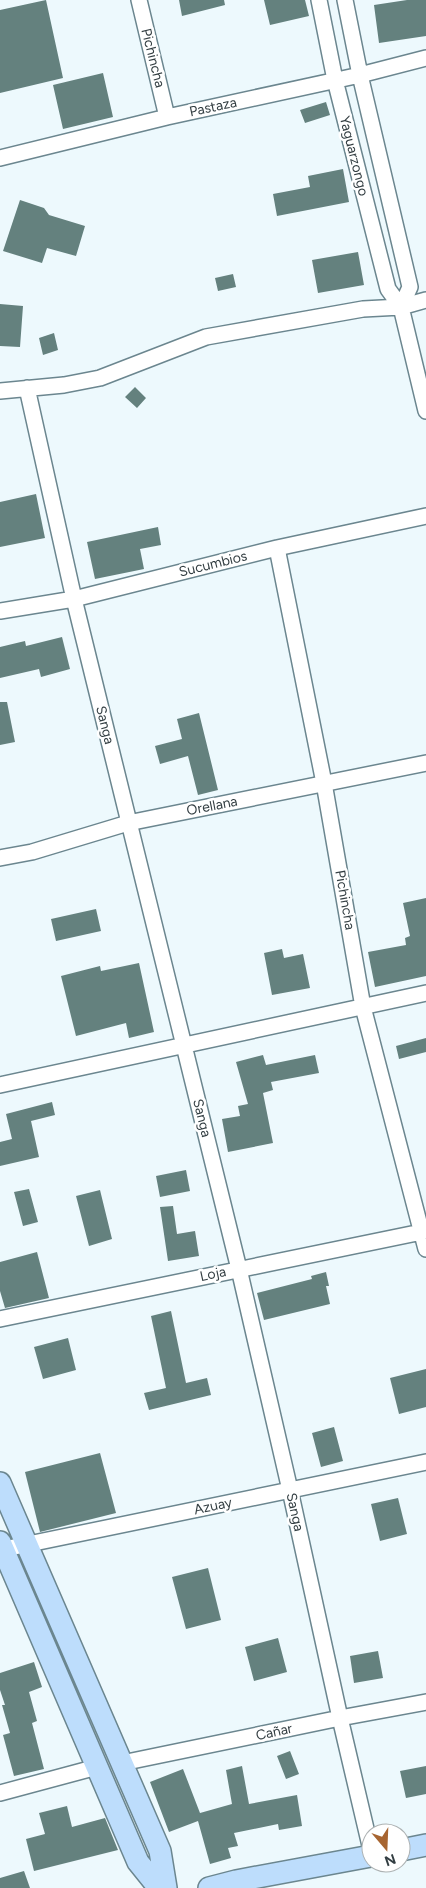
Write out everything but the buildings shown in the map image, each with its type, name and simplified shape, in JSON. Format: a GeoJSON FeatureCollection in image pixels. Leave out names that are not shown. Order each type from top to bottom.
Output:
{"type":"FeatureCollection","features":[{"type":"Feature","properties":{"kind":"main road"},"geometry":{"type":"LineString","coordinates":[[0,1483],[160,1851],[166,1888]]}},
{"type":"Feature","properties":{"kind":"main road"},"geometry":{"type":"LineString","coordinates":[[1,1547],[138,1862],[159,1888]]}},
{"type":"Feature","properties":{"kind":"main road"},"geometry":{"type":"LineString","coordinates":[[411,1848],[426,1845]]}},
{"type":"Feature","properties":{"kind":"main road"},"geometry":{"type":"LineString","coordinates":[[209,1888],[236,1881],[361,1858]]}},
{"type":"Feature","properties":{"kind":"street","name":"Pichincha"},"geometry":{"type":"LineString","coordinates":[[139,0],[167,117]]}},
{"type":"Feature","properties":{"kind":"street","name":"Yaguarzongo"},"geometry":{"type":"LineString","coordinates":[[319,0],[335,80],[388,289],[401,308],[426,411]]}},
{"type":"Feature","properties":{"kind":"street","name":"Yaguarzongo"},"geometry":{"type":"LineString","coordinates":[[345,0],[360,74],[410,286],[401,308]]}},
{"type":"Feature","properties":{"kind":"street","name":"Pastaza"},"geometry":{"type":"LineString","coordinates":[[0,158],[167,117],[426,58]]}},
{"type":"Feature","properties":{"kind":"street"},"geometry":{"type":"LineString","coordinates":[[0,392],[64,385],[100,378],[206,337],[363,309],[401,308],[426,300]]}},
{"type":"Feature","properties":{"kind":"street","name":"Sanga"},"geometry":{"type":"LineString","coordinates":[[27,388],[74,599],[239,1269],[365,1823]]}},
{"type":"Feature","properties":{"kind":"street","name":"Sucumbios"},"geometry":{"type":"LineString","coordinates":[[0,611],[74,599],[277,548],[426,516]]}},
{"type":"Feature","properties":{"kind":"street","name":"Pichincha"},"geometry":{"type":"LineString","coordinates":[[277,548],[324,783],[363,1007],[424,1231],[426,1249]]}},
{"type":"Feature","properties":{"kind":"street","name":"Orellana"},"geometry":{"type":"LineString","coordinates":[[0,858],[32,852],[128,823],[426,763]]}},
{"type":"Feature","properties":{"kind":"street"},"geometry":{"type":"LineString","coordinates":[[0,1085],[426,993]]}},
{"type":"Feature","properties":{"kind":"street","name":"Loja"},"geometry":{"type":"LineString","coordinates":[[0,1319],[424,1231]]}},
{"type":"Feature","properties":{"kind":"street","name":"Azuay"},"geometry":{"type":"LineString","coordinates":[[1,1547],[28,1546],[426,1462]]}},
{"type":"Feature","properties":{"kind":"street","name":"Cañar"},"geometry":{"type":"LineString","coordinates":[[122,1763],[426,1702]]}},
{"type":"Feature","properties":{"kind":"street"},"geometry":{"type":"LineString","coordinates":[[0,1793],[97,1768]]}}]}
